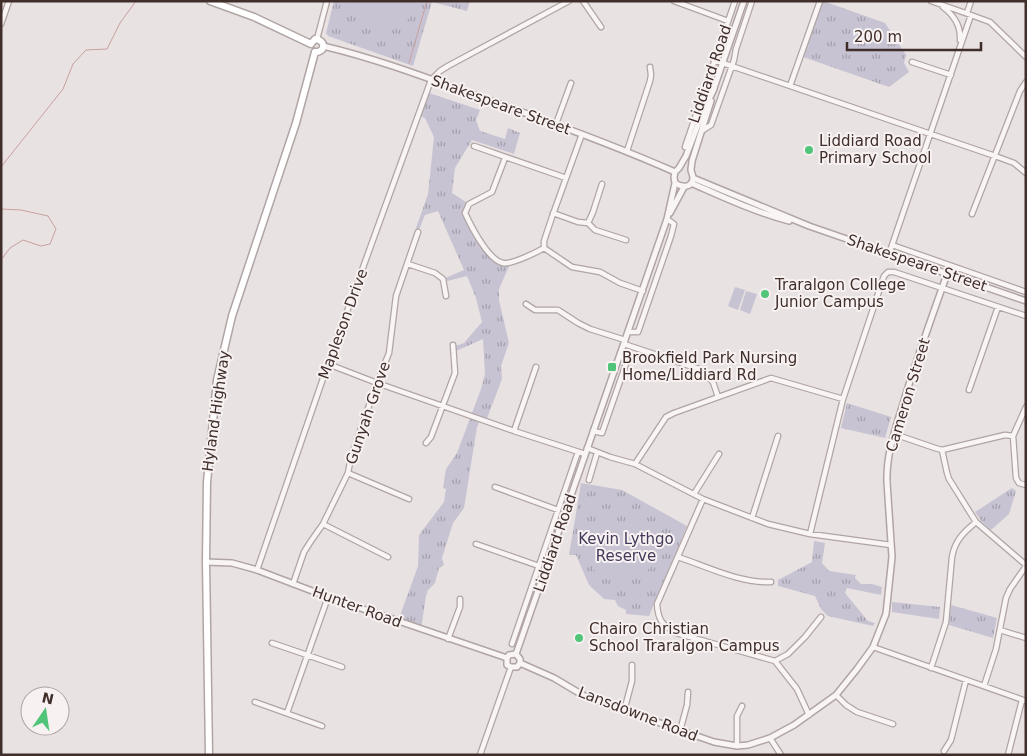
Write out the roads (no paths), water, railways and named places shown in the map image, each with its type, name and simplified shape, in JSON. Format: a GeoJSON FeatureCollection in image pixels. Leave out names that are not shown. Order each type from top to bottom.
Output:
{"type":"FeatureCollection","features":[{"type":"Feature","properties":{"kind":"main road"},"geometry":{"type":"LineString","coordinates":[[210,1],[254,17],[311,44]]}},
{"type":"Feature","properties":{"kind":"main road"},"geometry":{"type":"LineString","coordinates":[[317,39],[321,41],[323,46],[320,51],[315,52],[311,49],[311,44],[313,40],[317,39]]}},
{"type":"Feature","properties":{"kind":"main road","name":"Hyland Highway"},"geometry":{"type":"LineString","coordinates":[[209,755],[206,562],[207,482],[217,380],[232,316],[296,123],[315,52]]}},
{"type":"Feature","properties":{"kind":"street"},"geometry":{"type":"LineString","coordinates":[[1,24],[9,1]]}},
{"type":"Feature","properties":{"kind":"street"},"geometry":{"type":"LineString","coordinates":[[317,39],[327,1]]}},
{"type":"Feature","properties":{"kind":"street"},"geometry":{"type":"LineString","coordinates":[[431,80],[448,66],[569,1]]}},
{"type":"Feature","properties":{"kind":"street"},"geometry":{"type":"LineString","coordinates":[[583,1],[600,27]]}},
{"type":"Feature","properties":{"kind":"street"},"geometry":{"type":"LineString","coordinates":[[674,1],[728,21]]}},
{"type":"Feature","properties":{"kind":"street","name":"Liddiard Road"},"geometry":{"type":"LineString","coordinates":[[685,147],[734,1]]}},
{"type":"Feature","properties":{"kind":"street","name":"Liddiard Road"},"geometry":{"type":"LineString","coordinates":[[691,172],[692,161],[714,89],[744,1]]}},
{"type":"Feature","properties":{"kind":"street","name":"Liddiard Road"},"geometry":{"type":"LineString","coordinates":[[703,130],[711,125],[752,1]]}},
{"type":"Feature","properties":{"kind":"street"},"geometry":{"type":"LineString","coordinates":[[790,86],[820,1]]}},
{"type":"Feature","properties":{"kind":"street"},"geometry":{"type":"LineString","coordinates":[[931,1],[990,22],[1026,56]]}},
{"type":"Feature","properties":{"kind":"street"},"geometry":{"type":"LineString","coordinates":[[889,254],[956,59],[971,1]]}},
{"type":"Feature","properties":{"kind":"street"},"geometry":{"type":"LineString","coordinates":[[938,4],[954,17],[960,30],[956,59]]}},
{"type":"Feature","properties":{"kind":"street","name":"Shakespeare Street"},"geometry":{"type":"LineString","coordinates":[[323,46],[368,58],[431,80],[556,124],[677,170]]}},
{"type":"Feature","properties":{"kind":"street"},"geometry":{"type":"LineString","coordinates":[[714,60],[995,156],[1014,163],[1026,174]]}},
{"type":"Feature","properties":{"kind":"street"},"geometry":{"type":"LineString","coordinates":[[912,62],[950,75]]}},
{"type":"Feature","properties":{"kind":"street"},"geometry":{"type":"LineString","coordinates":[[627,151],[650,81],[650,68]]}},
{"type":"Feature","properties":{"kind":"street","name":"Mapleson Drive"},"geometry":{"type":"LineString","coordinates":[[257,570],[328,364],[431,80]]}},
{"type":"Feature","properties":{"kind":"street"},"geometry":{"type":"LineString","coordinates":[[972,214],[1020,91],[1026,82]]}},
{"type":"Feature","properties":{"kind":"street"},"geometry":{"type":"LineString","coordinates":[[556,124],[571,84]]}},
{"type":"Feature","properties":{"kind":"street","name":"Liddiard Road"},"geometry":{"type":"LineString","coordinates":[[677,170],[686,156],[714,89]]}},
{"type":"Feature","properties":{"kind":"street"},"geometry":{"type":"LineString","coordinates":[[544,248],[544,241],[553,213],[582,134]]}},
{"type":"Feature","properties":{"kind":"street"},"geometry":{"type":"LineString","coordinates":[[474,146],[566,178]]}},
{"type":"Feature","properties":{"kind":"street"},"geometry":{"type":"LineString","coordinates":[[505,158],[492,192],[469,204],[465,213],[470,225],[483,246],[502,263],[526,257],[544,248]]}},
{"type":"Feature","properties":{"kind":"street"},"geometry":{"type":"LineString","coordinates":[[686,168],[691,172],[692,181],[687,186],[684,187],[675,183],[674,176],[677,170],[686,168]]}},
{"type":"Feature","properties":{"kind":"street","name":"Shakespeare Street"},"geometry":{"type":"LineString","coordinates":[[692,181],[760,212],[809,226],[1026,301]]}},
{"type":"Feature","properties":{"kind":"street","name":"Liddiard Road"},"geometry":{"type":"LineString","coordinates":[[516,654],[643,291],[667,219],[675,183]]}},
{"type":"Feature","properties":{"kind":"street"},"geometry":{"type":"LineString","coordinates":[[588,223],[602,184]]}},
{"type":"Feature","properties":{"kind":"street","name":"Liddiard Road"},"geometry":{"type":"LineString","coordinates":[[667,219],[684,187]]}},
{"type":"Feature","properties":{"kind":"street"},"geometry":{"type":"LineString","coordinates":[[553,213],[578,222],[588,223],[595,230],[626,240]]}},
{"type":"Feature","properties":{"kind":"street","name":"Liddiard Road"},"geometry":{"type":"LineString","coordinates":[[628,332],[638,332],[656,280],[674,224],[667,219]]}},
{"type":"Feature","properties":{"kind":"street","name":"Gunyah Grove"},"geometry":{"type":"LineString","coordinates":[[293,584],[304,552],[323,524],[348,473],[377,383],[389,353],[396,296],[418,232]]}},
{"type":"Feature","properties":{"kind":"street","name":"Shakespeare Street"},"geometry":{"type":"LineString","coordinates":[[892,245],[1026,292]]}},
{"type":"Feature","properties":{"kind":"street"},"geometry":{"type":"LineString","coordinates":[[544,248],[572,266],[600,272],[620,283],[643,291]]}},
{"type":"Feature","properties":{"kind":"street"},"geometry":{"type":"LineString","coordinates":[[408,264],[435,273],[443,279],[446,296]]}},
{"type":"Feature","properties":{"kind":"street"},"geometry":{"type":"LineString","coordinates":[[810,534],[843,400],[884,276],[888,272],[894,272],[1026,316]]}},
{"type":"Feature","properties":{"kind":"street","name":"Cameron Street"},"geometry":{"type":"LineString","coordinates":[[770,738],[809,715],[836,695],[873,647],[886,614],[892,557],[887,470],[888,456],[911,378],[947,274]]}},
{"type":"Feature","properties":{"kind":"street"},"geometry":{"type":"LineString","coordinates":[[526,304],[535,310],[558,310],[590,329],[699,369],[713,382],[718,397]]}},
{"type":"Feature","properties":{"kind":"street"},"geometry":{"type":"LineString","coordinates":[[969,390],[998,307]]}},
{"type":"Feature","properties":{"kind":"street"},"geometry":{"type":"LineString","coordinates":[[426,443],[431,437],[455,373],[453,344]]}},
{"type":"Feature","properties":{"kind":"street","name":"Liddiard Road"},"geometry":{"type":"LineString","coordinates":[[593,432],[602,433],[627,361],[620,356]]}},
{"type":"Feature","properties":{"kind":"street"},"geometry":{"type":"LineString","coordinates":[[328,364],[514,432],[578,452],[597,453],[635,464],[694,494],[768,524],[810,534],[891,545]]}},
{"type":"Feature","properties":{"kind":"street"},"geometry":{"type":"LineString","coordinates":[[514,432],[536,367]]}},
{"type":"Feature","properties":{"kind":"street"},"geometry":{"type":"LineString","coordinates":[[635,464],[666,417],[771,378],[843,400]]}},
{"type":"Feature","properties":{"kind":"street"},"geometry":{"type":"LineString","coordinates":[[1025,408],[1013,436],[1016,478],[1019,483],[1026,486]]}},
{"type":"Feature","properties":{"kind":"street"},"geometry":{"type":"LineString","coordinates":[[894,434],[942,450],[1005,435],[1013,436]]}},
{"type":"Feature","properties":{"kind":"street"},"geometry":{"type":"LineString","coordinates":[[752,518],[778,436]]}},
{"type":"Feature","properties":{"kind":"street"},"geometry":{"type":"LineString","coordinates":[[942,450],[949,479],[976,522],[1026,566],[1006,598],[996,649],[984,686]]}},
{"type":"Feature","properties":{"kind":"street","name":"Liddiard Road"},"geometry":{"type":"LineString","coordinates":[[512,644],[578,452]]}},
{"type":"Feature","properties":{"kind":"street","name":"Liddiard Road"},"geometry":{"type":"LineString","coordinates":[[589,480],[597,453]]}},
{"type":"Feature","properties":{"kind":"street"},"geometry":{"type":"LineString","coordinates":[[694,494],[719,454]]}},
{"type":"Feature","properties":{"kind":"street"},"geometry":{"type":"LineString","coordinates":[[348,473],[409,499]]}},
{"type":"Feature","properties":{"kind":"street"},"geometry":{"type":"LineString","coordinates":[[495,487],[558,510]]}},
{"type":"Feature","properties":{"kind":"street"},"geometry":{"type":"LineString","coordinates":[[704,498],[657,604],[658,616],[665,626],[676,633],[775,661],[797,689],[809,715]]}},
{"type":"Feature","properties":{"kind":"street"},"geometry":{"type":"LineString","coordinates":[[931,668],[946,622],[954,547],[963,534],[976,522]]}},
{"type":"Feature","properties":{"kind":"street"},"geometry":{"type":"LineString","coordinates":[[323,524],[388,557]]}},
{"type":"Feature","properties":{"kind":"street"},"geometry":{"type":"LineString","coordinates":[[476,544],[539,566]]}},
{"type":"Feature","properties":{"kind":"street"},"geometry":{"type":"LineString","coordinates":[[678,557],[728,575],[758,582],[771,582]]}},
{"type":"Feature","properties":{"kind":"street","name":"Hunter Road"},"geometry":{"type":"LineString","coordinates":[[206,562],[232,563],[257,570],[328,597],[507,658]]}},
{"type":"Feature","properties":{"kind":"street"},"geometry":{"type":"LineString","coordinates":[[287,713],[328,597]]}},
{"type":"Feature","properties":{"kind":"street"},"geometry":{"type":"LineString","coordinates":[[448,639],[460,607],[460,599]]}},
{"type":"Feature","properties":{"kind":"street"},"geometry":{"type":"LineString","coordinates":[[775,661],[788,654],[821,617]]}},
{"type":"Feature","properties":{"kind":"street"},"geometry":{"type":"LineString","coordinates":[[1000,630],[1026,638]]}},
{"type":"Feature","properties":{"kind":"street"},"geometry":{"type":"LineString","coordinates":[[272,643],[342,667]]}},
{"type":"Feature","properties":{"kind":"street"},"geometry":{"type":"LineString","coordinates":[[873,647],[1024,700],[1008,755]]}},
{"type":"Feature","properties":{"kind":"street"},"geometry":{"type":"LineString","coordinates":[[516,654],[519,657],[520,663],[517,667],[511,667],[507,665],[507,658],[509,655],[516,654]]}},
{"type":"Feature","properties":{"kind":"street","name":"Lansdowne Road"},"geometry":{"type":"LineString","coordinates":[[520,663],[554,678],[586,697],[714,742],[737,746],[748,745],[770,738]]}},
{"type":"Feature","properties":{"kind":"street"},"geometry":{"type":"LineString","coordinates":[[624,711],[632,681],[632,665]]}},
{"type":"Feature","properties":{"kind":"street"},"geometry":{"type":"LineString","coordinates":[[480,755],[511,667]]}},
{"type":"Feature","properties":{"kind":"street"},"geometry":{"type":"LineString","coordinates":[[944,751],[952,740],[966,680]]}},
{"type":"Feature","properties":{"kind":"street"},"geometry":{"type":"LineString","coordinates":[[680,731],[687,705],[688,692]]}},
{"type":"Feature","properties":{"kind":"street"},"geometry":{"type":"LineString","coordinates":[[836,695],[857,712],[893,724]]}},
{"type":"Feature","properties":{"kind":"street"},"geometry":{"type":"LineString","coordinates":[[255,702],[322,726]]}},
{"type":"Feature","properties":{"kind":"street"},"geometry":{"type":"LineString","coordinates":[[737,746],[737,716],[742,706]]}},
{"type":"Feature","properties":{"kind":"street"},"geometry":{"type":"LineString","coordinates":[[770,738],[781,755]]}},
{"type":"Feature","properties":{"kind":"waterway"},"geometry":{"type":"LineString","coordinates":[[1,167],[63,89],[73,64],[86,50],[107,49],[120,23],[136,1]]}},
{"type":"Feature","properties":{"kind":"waterway"},"geometry":{"type":"LineString","coordinates":[[409,63],[427,1]]}},
{"type":"Feature","properties":{"kind":"waterway"},"geometry":{"type":"LineString","coordinates":[[1,209],[21,210],[48,216],[56,229],[50,244],[41,246],[23,240],[10,248],[1,260]]}},
{"type":"Feature","properties":{"kind":"place","name":"Liddiard Road Primary School"},"geometry":{"type":"Point","coordinates":[809,150]}},
{"type":"Feature","properties":{"kind":"place","name":"Traralgon College Junior Campus"},"geometry":{"type":"Point","coordinates":[765,294]}},
{"type":"Feature","properties":{"kind":"place","name":"Brookfield Park Nursing Home/Liddiard Rd"},"geometry":{"type":"Point","coordinates":[612,367]}},
{"type":"Feature","properties":{"kind":"place","name":"Chairo Christian School Traralgon Campus"},"geometry":{"type":"Point","coordinates":[579,638]}},
{"type":"Feature","properties":{"kind":"park label","name":"Kevin Lythgo Reserve"},"geometry":{"type":"Point","coordinates":[626,548]}}]}
